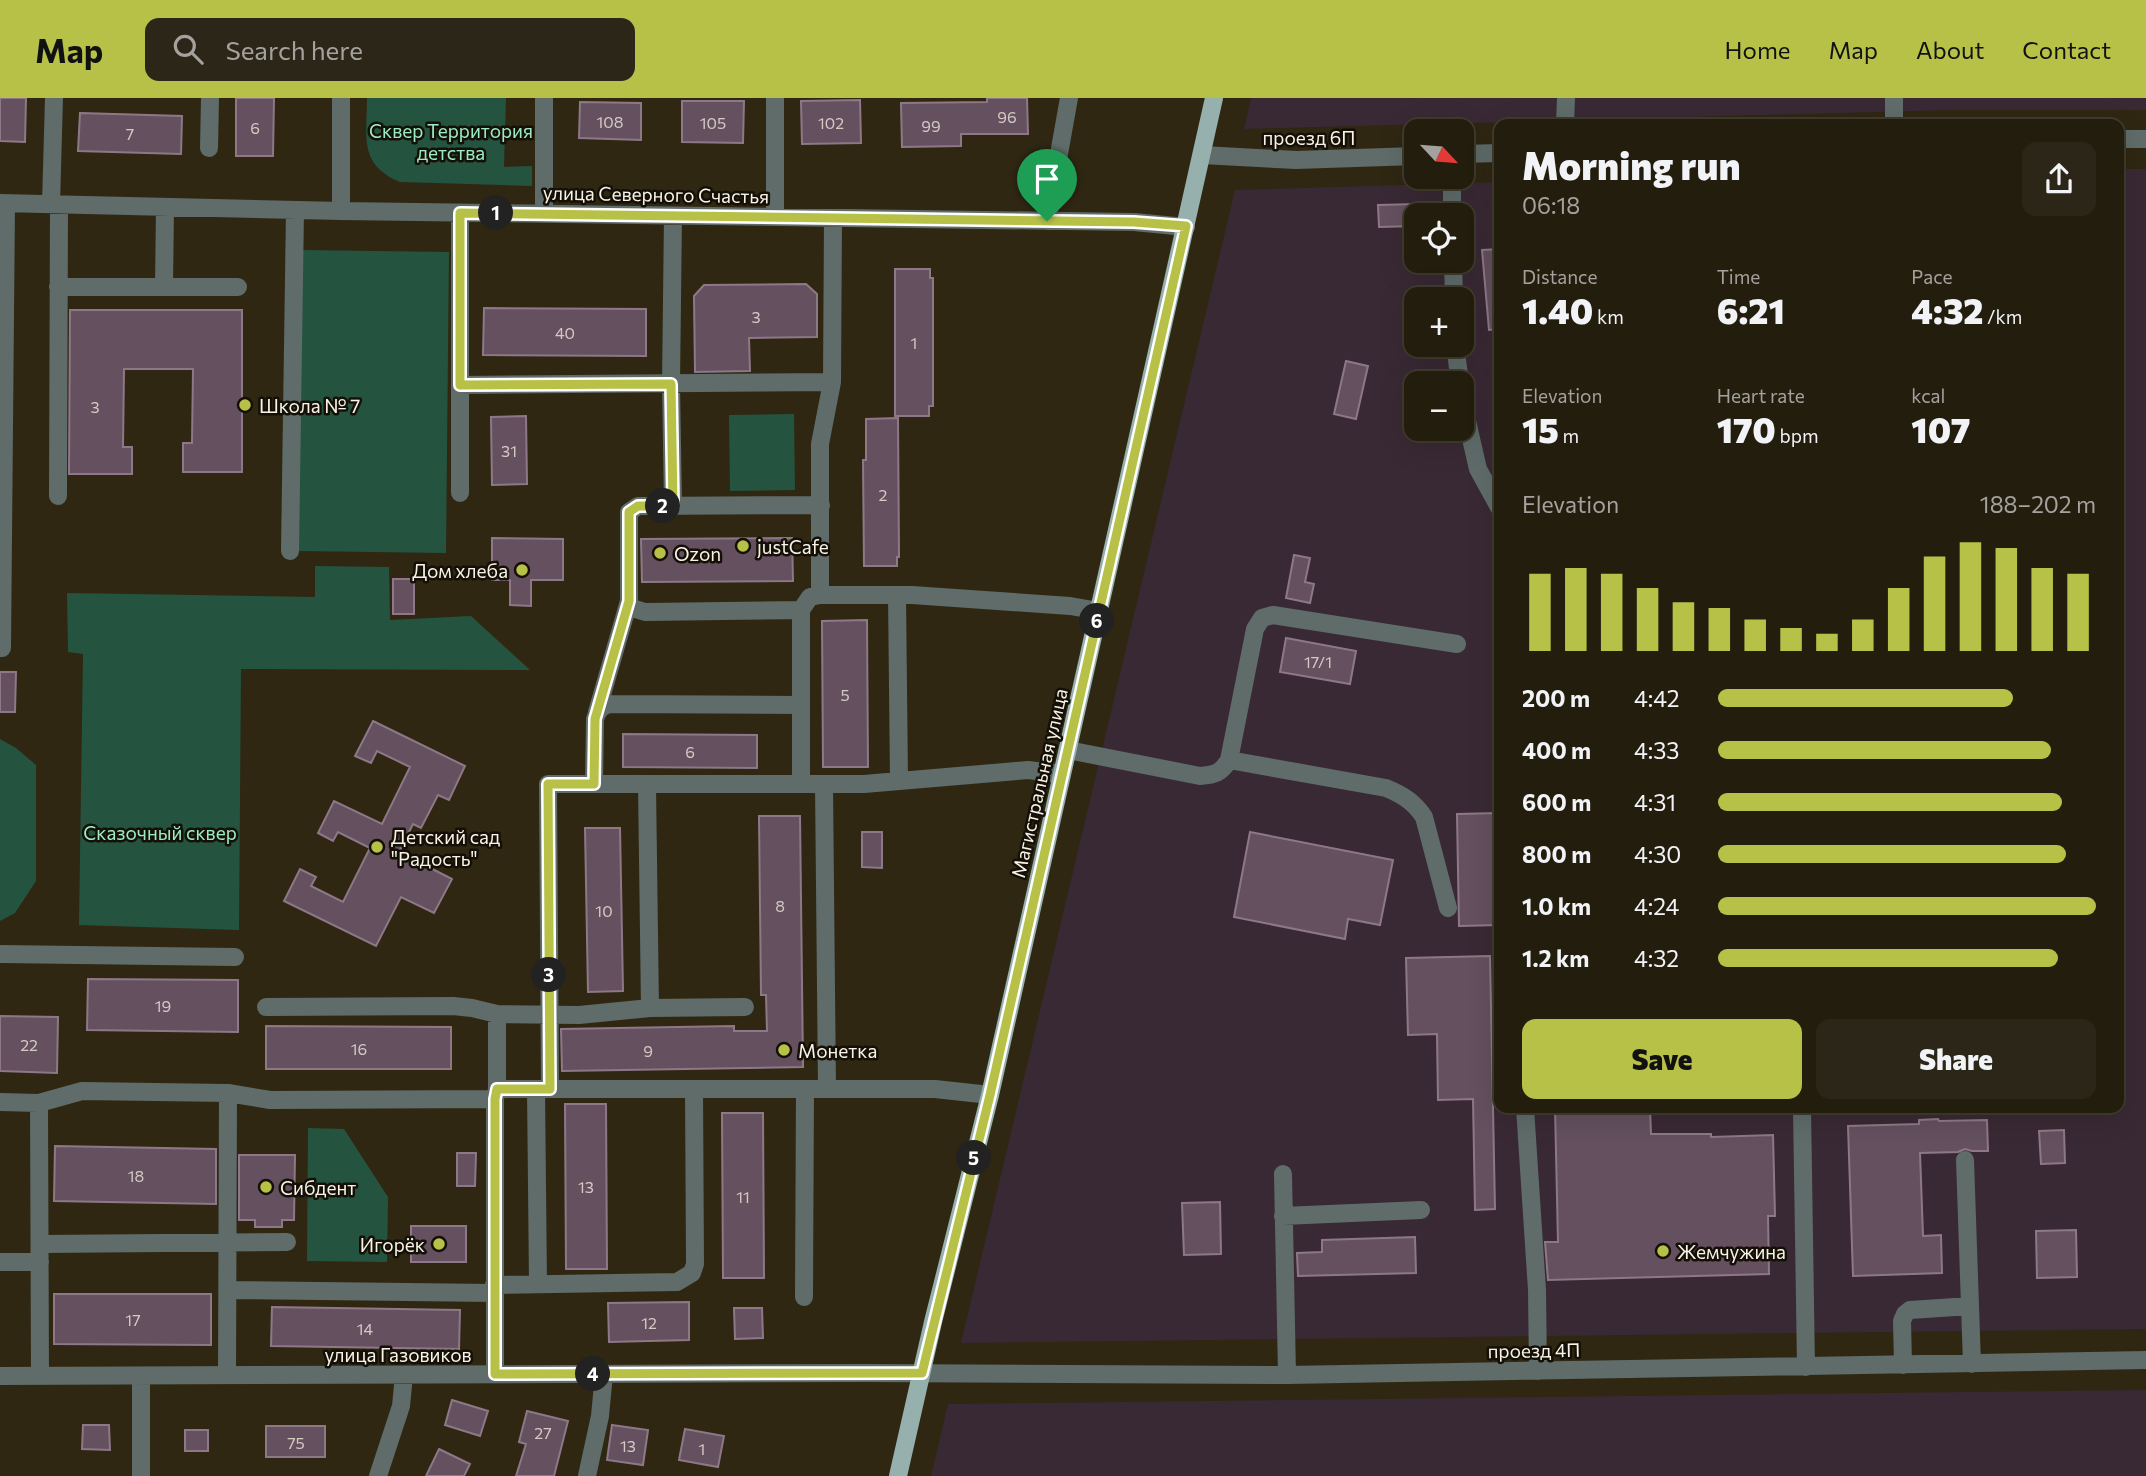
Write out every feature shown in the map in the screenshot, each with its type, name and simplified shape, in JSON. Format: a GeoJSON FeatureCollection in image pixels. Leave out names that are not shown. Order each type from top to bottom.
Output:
{"type":"FeatureCollection","features":[{"type":"Feature","properties":{"kind":"main road","name":"Магистральная улица"},"geometry":{"type":"LineString","coordinates":[[898,1476],[990,1095],[1214,98]]}},
{"type":"Feature","properties":{"kind":"street"},"geometry":{"type":"LineString","coordinates":[[54,98],[58,287],[58,496]]}},
{"type":"Feature","properties":{"kind":"street"},"geometry":{"type":"LineString","coordinates":[[209,148],[210,98]]}},
{"type":"Feature","properties":{"kind":"street"},"geometry":{"type":"LineString","coordinates":[[341,98],[341,211]]}},
{"type":"Feature","properties":{"kind":"street"},"geometry":{"type":"LineString","coordinates":[[544,98],[544,213]]}},
{"type":"Feature","properties":{"kind":"street"},"geometry":{"type":"LineString","coordinates":[[775,98],[775,217]]}},
{"type":"Feature","properties":{"kind":"street"},"geometry":{"type":"LineString","coordinates":[[1047,221],[1069,98]]}},
{"type":"Feature","properties":{"kind":"street"},"geometry":{"type":"LineString","coordinates":[[1565,119],[1566,98]]}},
{"type":"Feature","properties":{"kind":"street"},"geometry":{"type":"LineString","coordinates":[[1894,98],[1894,119]]}},
{"type":"Feature","properties":{"kind":"street"},"geometry":{"type":"LineString","coordinates":[[2124,139],[2146,139]]}},
{"type":"Feature","properties":{"kind":"street"},"geometry":{"type":"LineString","coordinates":[[1474,154],[1494,153]]}},
{"type":"Feature","properties":{"kind":"street","name":"проезд 6П"},"geometry":{"type":"LineString","coordinates":[[1202,155],[1296,160],[1404,156]]}},
{"type":"Feature","properties":{"kind":"street"},"geometry":{"type":"LineString","coordinates":[[0,648],[3,203]]}},
{"type":"Feature","properties":{"kind":"street","name":"улица Северного Счастья"},"geometry":{"type":"LineString","coordinates":[[3,203],[460,213],[1134,222],[1186,226]]}},
{"type":"Feature","properties":{"kind":"street"},"geometry":{"type":"LineString","coordinates":[[164,287],[165,207]]}},
{"type":"Feature","properties":{"kind":"street"},"geometry":{"type":"LineString","coordinates":[[290,551],[295,210]]}},
{"type":"Feature","properties":{"kind":"street"},"geometry":{"type":"LineString","coordinates":[[460,213],[460,493]]}},
{"type":"Feature","properties":{"kind":"street"},"geometry":{"type":"LineString","coordinates":[[673,216],[673,506]]}},
{"type":"Feature","properties":{"kind":"street"},"geometry":{"type":"LineString","coordinates":[[820,595],[820,444],[832,382],[833,218]]}},
{"type":"Feature","properties":{"kind":"street"},"geometry":{"type":"LineString","coordinates":[[58,287],[238,287]]}},
{"type":"Feature","properties":{"kind":"street"},"geometry":{"type":"LineString","coordinates":[[460,385],[832,382]]}},
{"type":"Feature","properties":{"kind":"street"},"geometry":{"type":"LineString","coordinates":[[1471,441],[1478,469],[1494,498]]}},
{"type":"Feature","properties":{"kind":"street"},"geometry":{"type":"LineString","coordinates":[[594,784],[595,719],[629,601],[629,512],[638,506],[821,505]]}},
{"type":"Feature","properties":{"kind":"street"},"geometry":{"type":"LineString","coordinates":[[801,784],[801,610],[810,597],[897,595],[1047,604],[1099,611]]}},
{"type":"Feature","properties":{"kind":"street"},"geometry":{"type":"LineString","coordinates":[[897,595],[899,780]]}},
{"type":"Feature","properties":{"kind":"street"},"geometry":{"type":"LineString","coordinates":[[629,601],[632,608],[645,612],[801,610]]}},
{"type":"Feature","properties":{"kind":"street"},"geometry":{"type":"LineString","coordinates":[[1068,750],[1200,776],[1212,776],[1222,772],[1229,761],[1255,629],[1262,618],[1273,615],[1457,644]]}},
{"type":"Feature","properties":{"kind":"street"},"geometry":{"type":"LineString","coordinates":[[597,712],[603,706],[611,704],[801,705]]}},
{"type":"Feature","properties":{"kind":"street"},"geometry":{"type":"LineString","coordinates":[[1229,761],[1386,788],[1416,804],[1424,817],[1448,908]]}},
{"type":"Feature","properties":{"kind":"street"},"geometry":{"type":"LineString","coordinates":[[538,1284],[543,1089],[550,1015],[548,784],[864,784],[1028,770],[1062,774]]}},
{"type":"Feature","properties":{"kind":"street"},"geometry":{"type":"LineString","coordinates":[[824,784],[827,1089]]}},
{"type":"Feature","properties":{"kind":"street"},"geometry":{"type":"LineString","coordinates":[[647,785],[650,1008]]}},
{"type":"Feature","properties":{"kind":"street"},"geometry":{"type":"LineString","coordinates":[[0,954],[235,957]]}},
{"type":"Feature","properties":{"kind":"street"},"geometry":{"type":"LineString","coordinates":[[265,1007],[453,1006],[497,1014],[579,1015],[650,1008],[745,1007]]}},
{"type":"Feature","properties":{"kind":"street"},"geometry":{"type":"LineString","coordinates":[[495,1374],[497,1014]]}},
{"type":"Feature","properties":{"kind":"street"},"geometry":{"type":"LineString","coordinates":[[0,1102],[39,1103],[82,1091],[228,1093],[270,1101],[496,1094],[543,1089],[935,1089],[990,1095]]}},
{"type":"Feature","properties":{"kind":"street"},"geometry":{"type":"LineString","coordinates":[[228,1290],[494,1289],[538,1284],[677,1282],[692,1273],[695,1264],[694,1089]]}},
{"type":"Feature","properties":{"kind":"street"},"geometry":{"type":"LineString","coordinates":[[804,1297],[805,1089]]}},
{"type":"Feature","properties":{"kind":"street"},"geometry":{"type":"LineString","coordinates":[[228,1093],[228,1375]]}},
{"type":"Feature","properties":{"kind":"street"},"geometry":{"type":"LineString","coordinates":[[39,1103],[40,1376]]}},
{"type":"Feature","properties":{"kind":"street"},"geometry":{"type":"LineString","coordinates":[[1525,1113],[1537,1290],[1538,1371]]}},
{"type":"Feature","properties":{"kind":"street"},"geometry":{"type":"LineString","coordinates":[[1802,1113],[1806,1367]]}},
{"type":"Feature","properties":{"kind":"street"},"geometry":{"type":"LineString","coordinates":[[1965,1160],[1972,1364]]}},
{"type":"Feature","properties":{"kind":"street"},"geometry":{"type":"LineString","coordinates":[[1283,1174],[1287,1375]]}},
{"type":"Feature","properties":{"kind":"street"},"geometry":{"type":"LineString","coordinates":[[1283,1216],[1421,1210]]}},
{"type":"Feature","properties":{"kind":"street"},"geometry":{"type":"LineString","coordinates":[[40,1244],[287,1242]]}},
{"type":"Feature","properties":{"kind":"street"},"geometry":{"type":"LineString","coordinates":[[0,1262],[40,1262]]}},
{"type":"Feature","properties":{"kind":"street"},"geometry":{"type":"LineString","coordinates":[[1903,1365],[1902,1321],[1905,1314],[1910,1310],[1970,1306]]}},
{"type":"Feature","properties":{"kind":"street","name":"проезд 4П"},"geometry":{"type":"LineString","coordinates":[[922,1373],[1287,1375],[2146,1360]]}},
{"type":"Feature","properties":{"kind":"street","name":"улица Газовиков"},"geometry":{"type":"LineString","coordinates":[[0,1376],[922,1373]]}},
{"type":"Feature","properties":{"kind":"street"},"geometry":{"type":"LineString","coordinates":[[587,1476],[600,1416],[604,1374]]}},
{"type":"Feature","properties":{"kind":"street"},"geometry":{"type":"LineString","coordinates":[[379,1476],[401,1406],[404,1375]]}},
{"type":"Feature","properties":{"kind":"street"},"geometry":{"type":"LineString","coordinates":[[141,1376],[141,1476]]}},
{"type":"Feature","properties":{"kind":"shaded area"},"geometry":{"type":"Polygon","coordinates":[[[1251,98],[2146,98],[2146,110],[1952,110],[1617,119],[1494,119],[1494,122],[1474,123],[1474,119],[1404,119],[1404,125],[1244,129],[1251,98]]]}},
{"type":"Feature","properties":{"kind":"shaded area"},"geometry":{"type":"Polygon","coordinates":[[[2124,169],[2146,169],[2146,1329],[961,1343],[1235,190],[1404,185],[1404,189],[1474,189],[1474,183],[1494,182],[1494,1113],[2124,1113],[2124,169]]]}},
{"type":"Feature","properties":{"kind":"shaded area"},"geometry":{"type":"Polygon","coordinates":[[[2146,1390],[2146,1476],[931,1476],[948,1404],[2146,1390]]]}},
{"type":"Feature","properties":{"kind":"green space","name":"Сквер Территория детства"},"geometry":{"type":"Polygon","coordinates":[[[367,98],[506,98],[504,167],[532,166],[532,186],[400,182],[377,167],[371,158],[366,137],[367,98]]]}},
{"type":"Feature","properties":{"kind":"green space"},"geometry":{"type":"Polygon","coordinates":[[[300,250],[449,252],[446,553],[298,551],[300,250]]]}},
{"type":"Feature","properties":{"kind":"green space"},"geometry":{"type":"Polygon","coordinates":[[[794,414],[795,490],[730,491],[729,415],[794,414]]]}},
{"type":"Feature","properties":{"kind":"green space","name":"Сказочный сквер"},"geometry":{"type":"Polygon","coordinates":[[[315,566],[389,567],[390,620],[471,616],[530,670],[241,669],[239,930],[79,925],[83,654],[68,652],[67,593],[315,597],[315,566]]]}},
{"type":"Feature","properties":{"kind":"green space"},"geometry":{"type":"Polygon","coordinates":[[[0,739],[36,765],[36,881],[15,913],[0,921],[0,739]]]}},
{"type":"Feature","properties":{"kind":"green space"},"geometry":{"type":"Polygon","coordinates":[[[308,1128],[344,1129],[388,1197],[387,1262],[307,1261],[308,1128]]]}},
{"type":"Feature","properties":{"kind":"building"},"geometry":{"type":"Polygon","coordinates":[[[0,98],[26,98],[25,142],[0,141],[0,98]]]}},
{"type":"Feature","properties":{"kind":"building"},"geometry":{"type":"Polygon","coordinates":[[[236,98],[274,98],[273,156],[236,156],[236,98]]]}},
{"type":"Feature","properties":{"kind":"building"},"geometry":{"type":"Polygon","coordinates":[[[987,98],[1027,98],[1028,134],[961,134],[961,146],[902,147],[901,103],[987,102],[987,98]]]}},
{"type":"Feature","properties":{"kind":"building"},"geometry":{"type":"Polygon","coordinates":[[[860,100],[861,143],[802,144],[801,101],[860,100]]]}},
{"type":"Feature","properties":{"kind":"building"},"geometry":{"type":"Polygon","coordinates":[[[682,101],[744,101],[743,143],[682,142],[682,101]]]}},
{"type":"Feature","properties":{"kind":"building"},"geometry":{"type":"Polygon","coordinates":[[[580,102],[641,103],[641,140],[579,138],[580,102]]]}},
{"type":"Feature","properties":{"kind":"building"},"geometry":{"type":"Polygon","coordinates":[[[80,113],[182,116],[181,154],[78,151],[80,113]]]}},
{"type":"Feature","properties":{"kind":"building"},"geometry":{"type":"Polygon","coordinates":[[[1404,204],[1404,226],[1379,227],[1378,205],[1404,204]]]}},
{"type":"Feature","properties":{"kind":"building"},"geometry":{"type":"Polygon","coordinates":[[[1494,249],[1494,330],[1489,330],[1482,250],[1494,249]]]}},
{"type":"Feature","properties":{"kind":"building"},"geometry":{"type":"Polygon","coordinates":[[[895,269],[930,269],[930,278],[933,278],[933,406],[929,406],[929,416],[895,416],[895,269]]]}},
{"type":"Feature","properties":{"kind":"building"},"geometry":{"type":"Polygon","coordinates":[[[806,284],[817,294],[817,337],[749,338],[750,371],[695,372],[694,296],[704,285],[806,284]]]}},
{"type":"Feature","properties":{"kind":"building"},"geometry":{"type":"Polygon","coordinates":[[[484,308],[646,309],[646,356],[483,355],[484,308]]]}},
{"type":"Feature","properties":{"kind":"building"},"geometry":{"type":"Polygon","coordinates":[[[70,310],[242,310],[242,472],[183,472],[183,443],[192,443],[193,369],[124,369],[123,447],[132,447],[132,474],[69,474],[70,310]]]}},
{"type":"Feature","properties":{"kind":"building"},"geometry":{"type":"Polygon","coordinates":[[[1346,361],[1368,366],[1356,419],[1334,414],[1346,361]]]}},
{"type":"Feature","properties":{"kind":"building"},"geometry":{"type":"Polygon","coordinates":[[[526,416],[527,484],[492,485],[491,417],[526,416]]]}},
{"type":"Feature","properties":{"kind":"building"},"geometry":{"type":"Polygon","coordinates":[[[898,418],[897,566],[864,566],[863,460],[866,460],[866,419],[898,418]]]}},
{"type":"Feature","properties":{"kind":"building"},"geometry":{"type":"Polygon","coordinates":[[[492,538],[563,539],[563,580],[531,580],[531,606],[510,605],[510,580],[492,580],[492,538]]]}},
{"type":"Feature","properties":{"kind":"building"},"geometry":{"type":"Polygon","coordinates":[[[792,538],[793,581],[642,582],[641,539],[792,538]]]}},
{"type":"Feature","properties":{"kind":"building"},"geometry":{"type":"Polygon","coordinates":[[[1294,555],[1310,558],[1305,582],[1314,584],[1310,603],[1286,598],[1294,555]]]}},
{"type":"Feature","properties":{"kind":"building"},"geometry":{"type":"Polygon","coordinates":[[[393,579],[414,579],[414,614],[393,614],[393,579]]]}},
{"type":"Feature","properties":{"kind":"building"},"geometry":{"type":"Polygon","coordinates":[[[867,620],[868,767],[823,767],[822,621],[867,620]]]}},
{"type":"Feature","properties":{"kind":"building"},"geometry":{"type":"Polygon","coordinates":[[[1286,638],[1356,651],[1350,684],[1280,672],[1286,638]]]}},
{"type":"Feature","properties":{"kind":"building"},"geometry":{"type":"Polygon","coordinates":[[[0,672],[16,672],[15,712],[0,712],[0,672]]]}},
{"type":"Feature","properties":{"kind":"building"},"geometry":{"type":"Polygon","coordinates":[[[373,721],[465,766],[449,800],[438,795],[421,828],[413,824],[399,852],[452,879],[434,913],[401,897],[376,946],[284,901],[300,869],[316,877],[311,886],[343,902],[370,848],[338,832],[333,841],[318,833],[334,801],[382,824],[410,767],[377,751],[371,763],[355,756],[373,721]]]}},
{"type":"Feature","properties":{"kind":"building"},"geometry":{"type":"Polygon","coordinates":[[[623,734],[757,735],[757,768],[623,767],[623,734]]]}},
{"type":"Feature","properties":{"kind":"building"},"geometry":{"type":"Polygon","coordinates":[[[1494,813],[1494,925],[1459,926],[1457,814],[1494,813]]]}},
{"type":"Feature","properties":{"kind":"building"},"geometry":{"type":"Polygon","coordinates":[[[759,816],[800,816],[803,1067],[562,1071],[561,1029],[734,1026],[734,1031],[767,1031],[766,995],[761,995],[759,816]]]}},
{"type":"Feature","properties":{"kind":"building"},"geometry":{"type":"Polygon","coordinates":[[[585,828],[620,828],[623,991],[588,992],[585,828]]]}},
{"type":"Feature","properties":{"kind":"building"},"geometry":{"type":"Polygon","coordinates":[[[862,832],[882,832],[882,868],[862,867],[862,832]]]}},
{"type":"Feature","properties":{"kind":"building"},"geometry":{"type":"Polygon","coordinates":[[[1250,832],[1393,860],[1380,925],[1348,919],[1345,939],[1234,917],[1250,832]]]}},
{"type":"Feature","properties":{"kind":"building"},"geometry":{"type":"Polygon","coordinates":[[[1490,956],[1495,1209],[1475,1210],[1473,1099],[1438,1100],[1437,1034],[1408,1035],[1406,958],[1490,956]]]}},
{"type":"Feature","properties":{"kind":"building"},"geometry":{"type":"Polygon","coordinates":[[[88,979],[238,980],[238,1032],[87,1030],[88,979]]]}},
{"type":"Feature","properties":{"kind":"building"},"geometry":{"type":"Polygon","coordinates":[[[0,1016],[58,1017],[57,1073],[0,1071],[0,1016]]]}},
{"type":"Feature","properties":{"kind":"building"},"geometry":{"type":"Polygon","coordinates":[[[266,1026],[451,1027],[451,1069],[266,1069],[266,1026]]]}},
{"type":"Feature","properties":{"kind":"building"},"geometry":{"type":"Polygon","coordinates":[[[565,1104],[606,1104],[607,1269],[566,1269],[565,1104]]]}},
{"type":"Feature","properties":{"kind":"building"},"geometry":{"type":"Polygon","coordinates":[[[722,1113],[763,1113],[764,1278],[723,1278],[722,1113]]]}},
{"type":"Feature","properties":{"kind":"building"},"geometry":{"type":"Polygon","coordinates":[[[1555,1113],[1650,1113],[1651,1134],[1711,1134],[1711,1137],[1773,1135],[1775,1216],[1768,1216],[1769,1274],[1548,1280],[1545,1242],[1558,1242],[1555,1113]]]}},
{"type":"Feature","properties":{"kind":"building"},"geometry":{"type":"Polygon","coordinates":[[[1919,1120],[1987,1120],[1988,1151],[1965,1149],[1958,1152],[1920,1153],[1923,1236],[1941,1235],[1942,1273],[1853,1276],[1848,1126],[1919,1124],[1919,1120]]]}},
{"type":"Feature","properties":{"kind":"building"},"geometry":{"type":"Polygon","coordinates":[[[2064,1130],[2065,1163],[2041,1164],[2039,1131],[2064,1130]]]}},
{"type":"Feature","properties":{"kind":"building"},"geometry":{"type":"Polygon","coordinates":[[[55,1146],[216,1149],[216,1204],[54,1201],[55,1146]]]}},
{"type":"Feature","properties":{"kind":"building"},"geometry":{"type":"Polygon","coordinates":[[[457,1153],[476,1153],[475,1186],[457,1186],[457,1153]]]}},
{"type":"Feature","properties":{"kind":"building","name":"Сибдент"},"geometry":{"type":"Polygon","coordinates":[[[239,1155],[295,1155],[294,1220],[282,1220],[282,1227],[255,1227],[255,1220],[239,1220],[239,1155]]]}},
{"type":"Feature","properties":{"kind":"building"},"geometry":{"type":"Polygon","coordinates":[[[1220,1202],[1221,1254],[1184,1255],[1182,1203],[1220,1202]]]}},
{"type":"Feature","properties":{"kind":"building","name":"Игорёк"},"geometry":{"type":"Polygon","coordinates":[[[411,1226],[466,1226],[466,1262],[411,1262],[411,1226]]]}},
{"type":"Feature","properties":{"kind":"building"},"geometry":{"type":"Polygon","coordinates":[[[2076,1230],[2077,1277],[2037,1278],[2036,1231],[2076,1230]]]}},
{"type":"Feature","properties":{"kind":"building"},"geometry":{"type":"Polygon","coordinates":[[[1415,1237],[1416,1273],[1298,1276],[1297,1253],[1322,1252],[1322,1240],[1415,1237]]]}},
{"type":"Feature","properties":{"kind":"building"},"geometry":{"type":"Polygon","coordinates":[[[54,1294],[211,1294],[211,1345],[54,1344],[54,1294]]]}},
{"type":"Feature","properties":{"kind":"building"},"geometry":{"type":"Polygon","coordinates":[[[689,1302],[689,1340],[609,1342],[608,1303],[689,1302]]]}},
{"type":"Feature","properties":{"kind":"building"},"geometry":{"type":"Polygon","coordinates":[[[272,1307],[460,1310],[459,1349],[271,1346],[272,1307]]]}},
{"type":"Feature","properties":{"kind":"building"},"geometry":{"type":"Polygon","coordinates":[[[734,1308],[762,1308],[763,1338],[735,1339],[734,1308]]]}},
{"type":"Feature","properties":{"kind":"building"},"geometry":{"type":"Polygon","coordinates":[[[452,1400],[488,1411],[480,1436],[445,1425],[452,1400]]]}},
{"type":"Feature","properties":{"kind":"building"},"geometry":{"type":"Polygon","coordinates":[[[527,1411],[568,1421],[554,1476],[516,1476],[526,1444],[519,1442],[527,1411]]]}},
{"type":"Feature","properties":{"kind":"building"},"geometry":{"type":"Polygon","coordinates":[[[83,1425],[109,1425],[110,1450],[82,1449],[83,1425]]]}},
{"type":"Feature","properties":{"kind":"building"},"geometry":{"type":"Polygon","coordinates":[[[612,1425],[648,1430],[643,1465],[607,1460],[612,1425]]]}},
{"type":"Feature","properties":{"kind":"building"},"geometry":{"type":"Polygon","coordinates":[[[266,1426],[325,1426],[325,1457],[266,1457],[266,1426]]]}},
{"type":"Feature","properties":{"kind":"building"},"geometry":{"type":"Polygon","coordinates":[[[685,1429],[724,1436],[718,1467],[679,1460],[685,1429]]]}},
{"type":"Feature","properties":{"kind":"building"},"geometry":{"type":"Polygon","coordinates":[[[185,1430],[208,1430],[208,1451],[185,1451],[185,1430]]]}},
{"type":"Feature","properties":{"kind":"building"},"geometry":{"type":"Polygon","coordinates":[[[439,1449],[470,1464],[464,1476],[426,1476],[439,1449]]]}},
{"type":"Feature","properties":{"kind":"place","name":"Школа № 7"},"geometry":{"type":"Point","coordinates":[245,405]}},
{"type":"Feature","properties":{"kind":"place","name":"justCafe"},"geometry":{"type":"Point","coordinates":[743,546]}},
{"type":"Feature","properties":{"kind":"place","name":"Ozon"},"geometry":{"type":"Point","coordinates":[660,553]}},
{"type":"Feature","properties":{"kind":"place","name":"Дом хлеба"},"geometry":{"type":"Point","coordinates":[522,570]}},
{"type":"Feature","properties":{"kind":"place","name":"Детский сад \"Радость\""},"geometry":{"type":"Point","coordinates":[377,847]}},
{"type":"Feature","properties":{"kind":"place","name":"Монетка"},"geometry":{"type":"Point","coordinates":[784,1050]}},
{"type":"Feature","properties":{"kind":"place","name":"Сибдент"},"geometry":{"type":"Point","coordinates":[266,1187]}},
{"type":"Feature","properties":{"kind":"place","name":"Игорёк"},"geometry":{"type":"Point","coordinates":[439,1244]}},
{"type":"Feature","properties":{"kind":"place","name":"Жемчужина"},"geometry":{"type":"Point","coordinates":[1663,1251]}},
{"type":"Feature","properties":{"kind":"route"},"geometry":{"type":"LineString","coordinates":[[460,213],[1047,221],[1134,222],[1186,226],[990,1095],[922,1373],[495,1374],[495,1099],[497,1089],[550,1089],[548,784],[594,784],[595,719],[629,601],[629,512],[638,506],[673,506],[671,384],[460,385],[460,213]]}}]}
